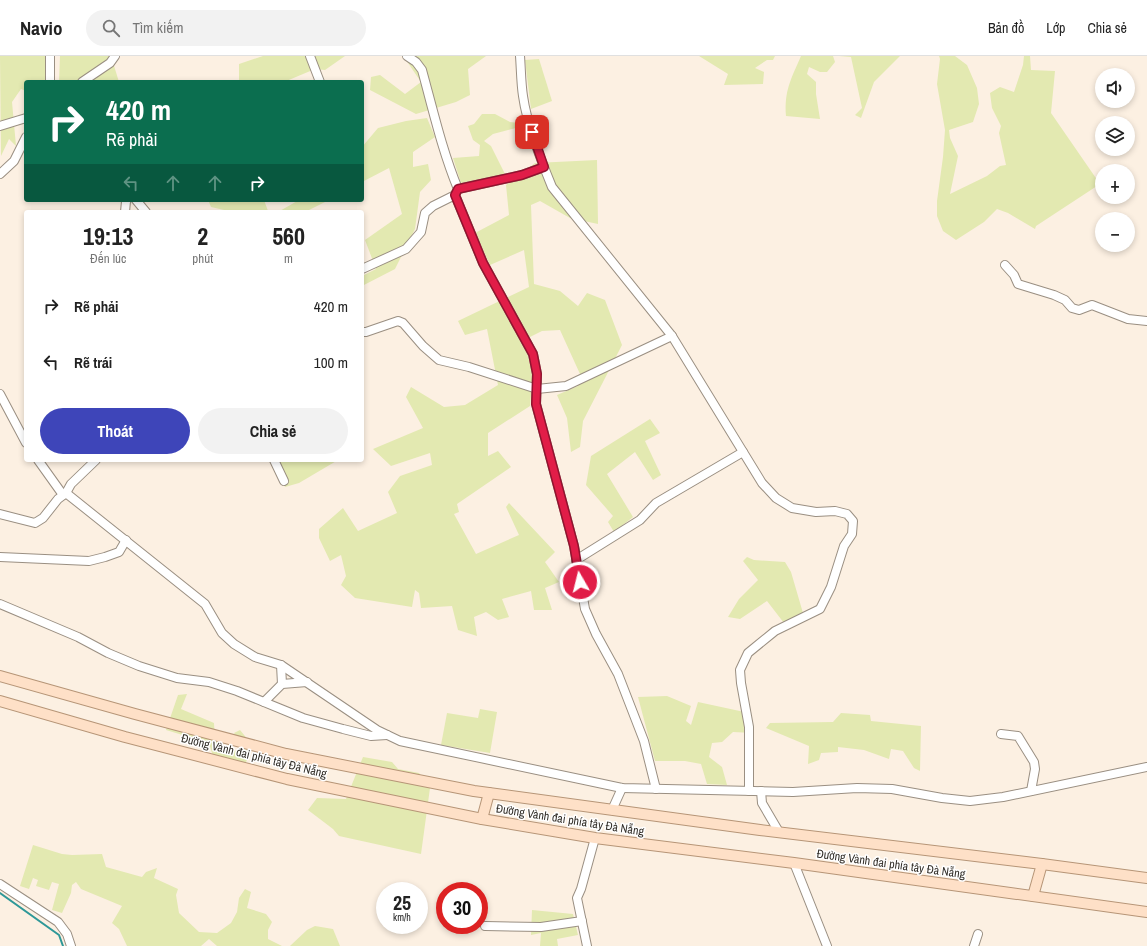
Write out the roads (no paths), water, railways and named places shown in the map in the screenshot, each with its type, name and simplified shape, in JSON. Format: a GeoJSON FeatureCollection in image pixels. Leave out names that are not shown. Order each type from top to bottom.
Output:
{"type":"FeatureCollection","features":[{"type":"Feature","properties":{"kind":"main road","name":"Đường Vành đai phía tây Đà Nẵng"},"geometry":{"type":"LineString","coordinates":[[0,676],[286,754],[489,793],[779,832],[1147,878]]}},
{"type":"Feature","properties":{"kind":"main road","name":"Đường Vành đai phía tây Đà Nẵng"},"geometry":{"type":"LineString","coordinates":[[0,701],[125,737],[287,779],[482,819],[595,838],[794,863],[1147,912]]}},
{"type":"Feature","properties":{"kind":"main road"},"geometry":{"type":"LineString","coordinates":[[482,819],[489,793]]}},
{"type":"Feature","properties":{"kind":"main road"},"geometry":{"type":"LineString","coordinates":[[1033,896],[1042,864]]}},
{"type":"Feature","properties":{"kind":"street"},"geometry":{"type":"LineString","coordinates":[[50,56],[50,80]]}},
{"type":"Feature","properties":{"kind":"street"},"geometry":{"type":"LineString","coordinates":[[85,80],[110,63],[115,56]]}},
{"type":"Feature","properties":{"kind":"street"},"geometry":{"type":"LineString","coordinates":[[310,56],[319,80]]}},
{"type":"Feature","properties":{"kind":"street"},"geometry":{"type":"LineString","coordinates":[[407,56],[416,62],[422,70],[439,136],[456,192],[483,263],[533,354],[537,374],[536,404],[574,546],[585,609],[621,682],[644,741],[656,789]]}},
{"type":"Feature","properties":{"kind":"street"},"geometry":{"type":"LineString","coordinates":[[520,56],[523,96],[528,120],[552,187],[672,336],[762,483],[776,498],[792,508],[816,512],[835,511],[846,514],[853,521],[852,534],[844,546],[831,587],[820,609],[775,631],[748,653],[740,670],[749,727],[749,791]]}},
{"type":"Feature","properties":{"kind":"street"},"geometry":{"type":"LineString","coordinates":[[0,126],[24,119]]}},
{"type":"Feature","properties":{"kind":"street"},"geometry":{"type":"LineString","coordinates":[[0,174],[14,161],[24,141]]}},
{"type":"Feature","properties":{"kind":"street"},"geometry":{"type":"LineString","coordinates":[[364,268],[406,249],[420,232],[425,213],[433,206],[456,192],[522,175],[544,167]]}},
{"type":"Feature","properties":{"kind":"street"},"geometry":{"type":"LineString","coordinates":[[138,202],[144,210]]}},
{"type":"Feature","properties":{"kind":"street"},"geometry":{"type":"LineString","coordinates":[[1005,265],[1014,275],[1018,284],[1054,295],[1065,300],[1072,308],[1079,310],[1092,305],[1109,310],[1128,319],[1147,321]]}},
{"type":"Feature","properties":{"kind":"street"},"geometry":{"type":"LineString","coordinates":[[364,332],[398,321],[403,323],[423,346],[439,360],[469,367],[536,389],[566,386],[672,336]]}},
{"type":"Feature","properties":{"kind":"street"},"geometry":{"type":"LineString","coordinates":[[0,394],[24,439]]}},
{"type":"Feature","properties":{"kind":"street"},"geometry":{"type":"LineString","coordinates":[[576,560],[640,520],[656,503],[743,452]]}},
{"type":"Feature","properties":{"kind":"street"},"geometry":{"type":"LineString","coordinates":[[40,462],[64,494],[126,540],[205,604],[222,634],[234,644],[255,658],[281,665],[377,730],[400,741],[622,788],[793,792],[857,788],[892,789],[942,798],[970,801],[1003,797],[1147,767]]}},
{"type":"Feature","properties":{"kind":"street"},"geometry":{"type":"LineString","coordinates":[[0,521],[4,515],[35,523],[43,518],[58,499],[94,462]]}},
{"type":"Feature","properties":{"kind":"street"},"geometry":{"type":"LineString","coordinates":[[275,462],[284,481]]}},
{"type":"Feature","properties":{"kind":"street"},"geometry":{"type":"LineString","coordinates":[[0,557],[89,561],[105,558],[119,552],[126,540]]}},
{"type":"Feature","properties":{"kind":"street"},"geometry":{"type":"LineString","coordinates":[[0,604],[78,636],[108,653],[139,666],[177,678],[209,682],[303,718],[372,736],[387,735]]}},
{"type":"Feature","properties":{"kind":"street"},"geometry":{"type":"LineString","coordinates":[[281,665],[282,684]]}},
{"type":"Feature","properties":{"kind":"street"},"geometry":{"type":"LineString","coordinates":[[264,702],[282,684],[307,682]]}},
{"type":"Feature","properties":{"kind":"street"},"geometry":{"type":"LineString","coordinates":[[1001,734],[1018,736],[1033,759],[1035,768],[1031,791]]}},
{"type":"Feature","properties":{"kind":"street"},"geometry":{"type":"LineString","coordinates":[[612,810],[622,788]]}},
{"type":"Feature","properties":{"kind":"street"},"geometry":{"type":"LineString","coordinates":[[760,791],[762,803],[779,832]]}},
{"type":"Feature","properties":{"kind":"street"},"geometry":{"type":"LineString","coordinates":[[587,946],[578,898],[595,838]]}},
{"type":"Feature","properties":{"kind":"street"},"geometry":{"type":"LineString","coordinates":[[794,863],[827,946]]}},
{"type":"Feature","properties":{"kind":"street"},"geometry":{"type":"LineString","coordinates":[[0,884],[58,922],[67,934],[71,946]]}},
{"type":"Feature","properties":{"kind":"street"},"geometry":{"type":"LineString","coordinates":[[488,926],[541,927],[582,922]]}},
{"type":"Feature","properties":{"kind":"street"},"geometry":{"type":"LineString","coordinates":[[974,946],[978,934]]}},
{"type":"Feature","properties":{"kind":"waterway"},"geometry":{"type":"LineString","coordinates":[[0,893],[59,935],[63,946]]}}]}
